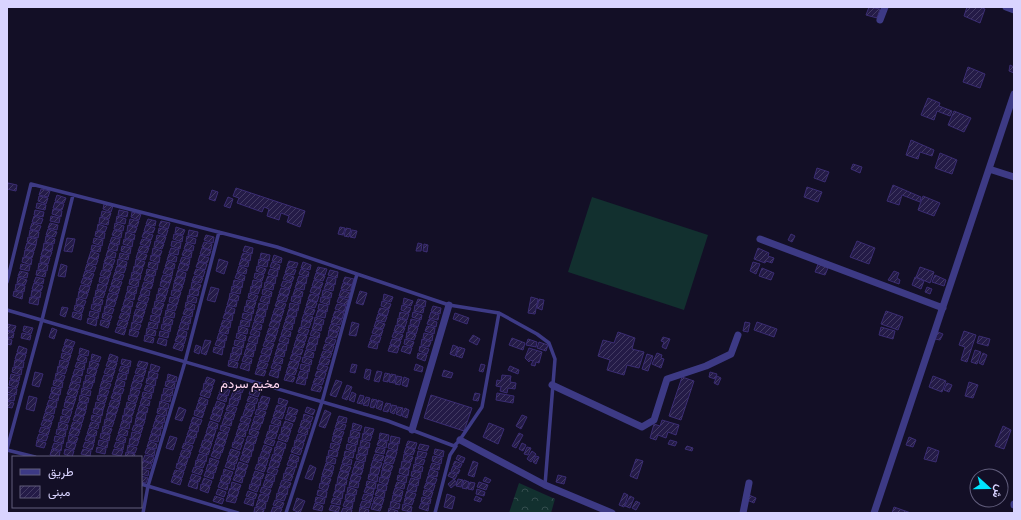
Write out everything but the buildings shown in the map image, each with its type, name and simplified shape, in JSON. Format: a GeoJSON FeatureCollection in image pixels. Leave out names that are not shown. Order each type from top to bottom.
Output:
{"type":"FeatureCollection","features":[{"type":"Feature","properties":{"kind":"street"},"geometry":{"type":"LineString","coordinates":[[880,20],[884,7]]}},
{"type":"Feature","properties":{"kind":"street"},"geometry":{"type":"LineString","coordinates":[[1006,7],[1014,10]]}},
{"type":"Feature","properties":{"kind":"street"},"geometry":{"type":"LineString","coordinates":[[874,513],[1014,94]]}},
{"type":"Feature","properties":{"kind":"street"},"geometry":{"type":"LineString","coordinates":[[989,169],[1014,177]]}},
{"type":"Feature","properties":{"kind":"street"},"geometry":{"type":"LineString","coordinates":[[760,239],[942,308]]}},
{"type":"Feature","properties":{"kind":"street"},"geometry":{"type":"LineString","coordinates":[[412,430],[449,305]]}},
{"type":"Feature","properties":{"kind":"street"},"geometry":{"type":"LineString","coordinates":[[552,385],[642,427],[654,420],[667,379],[706,366],[731,354],[738,334]]}},
{"type":"Feature","properties":{"kind":"street"},"geometry":{"type":"LineString","coordinates":[[460,440],[545,485],[612,513]]}},
{"type":"Feature","properties":{"kind":"street"},"geometry":{"type":"LineString","coordinates":[[743,513],[749,483]]}},
{"type":"Feature","properties":{"kind":"lane"},"geometry":{"type":"LineString","coordinates":[[7,282],[31,184],[277,247],[449,305],[499,314],[537,334],[549,343],[555,359],[545,485]]}},
{"type":"Feature","properties":{"kind":"lane"},"geometry":{"type":"LineString","coordinates":[[31,456],[7,450],[42,320],[73,195]]}},
{"type":"Feature","properties":{"kind":"lane"},"geometry":{"type":"LineString","coordinates":[[143,513],[148,486],[185,362],[220,232]]}},
{"type":"Feature","properties":{"kind":"lane"},"geometry":{"type":"LineString","coordinates":[[286,513],[322,402],[357,274]]}},
{"type":"Feature","properties":{"kind":"lane"},"geometry":{"type":"LineString","coordinates":[[7,310],[388,421],[454,446],[460,440]]}},
{"type":"Feature","properties":{"kind":"lane"},"geometry":{"type":"LineString","coordinates":[[435,513],[450,455],[482,407],[499,314]]}},
{"type":"Feature","properties":{"kind":"lane"},"geometry":{"type":"LineString","coordinates":[[142,484],[238,513]]}},
{"type":"Feature","properties":{"kind":"green space"},"geometry":{"type":"Polygon","coordinates":[[[592,197],[708,235],[684,310],[568,272],[592,197]]]}},
{"type":"Feature","properties":{"kind":"green space"},"geometry":{"type":"Polygon","coordinates":[[[519,483],[555,499],[551,513],[509,513],[519,483]]]}},
{"type":"Feature","properties":{"kind":"district","name":"مخيم سردم"},"geometry":{"type":"Point","coordinates":[250,384]}}]}
